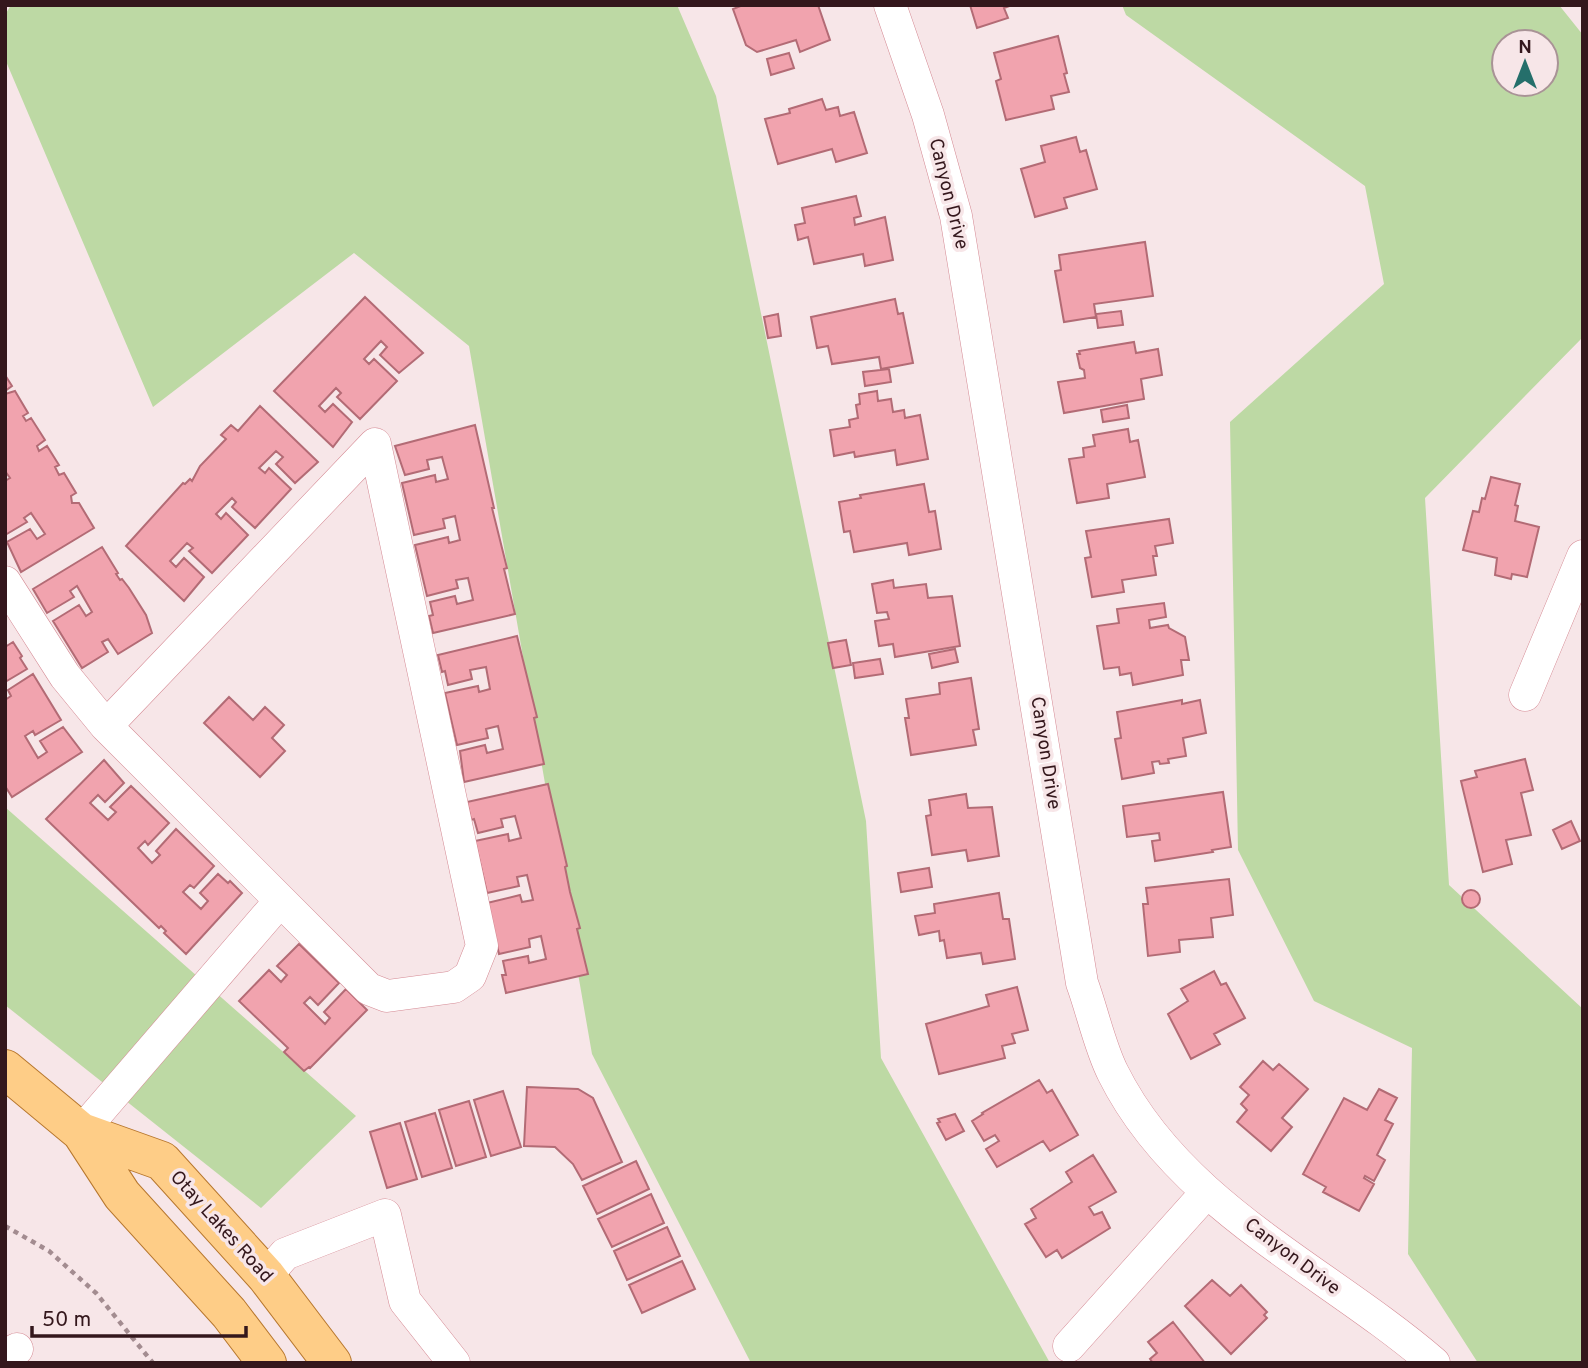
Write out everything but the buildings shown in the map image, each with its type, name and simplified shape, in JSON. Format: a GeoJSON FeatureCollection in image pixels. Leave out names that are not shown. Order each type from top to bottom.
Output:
{"type":"FeatureCollection","features":[{"type":"Feature","properties":{"kind":"main road","name":"Otay Lakes Road"},"geometry":{"type":"LineString","coordinates":[[5,1069],[81,1132],[122,1195],[229,1313],[267,1363]]}},
{"type":"Feature","properties":{"kind":"main road","name":"Otay Lakes Road"},"geometry":{"type":"LineString","coordinates":[[81,1132],[162,1161],[266,1276],[332,1363]]}},
{"type":"Feature","properties":{"kind":"street","name":"Canyon Drive"},"geometry":{"type":"LineString","coordinates":[[890,5],[928,115],[959,230],[1082,983],[1112,1073],[1152,1136],[1207,1192],[1434,1363]]}},
{"type":"Feature","properties":{"kind":"street"},"geometry":{"type":"LineString","coordinates":[[10,599],[65,676],[106,726],[369,989],[387,996],[454,987],[470,976],[482,946],[375,444],[106,726]]}},
{"type":"Feature","properties":{"kind":"street"},"geometry":{"type":"LineString","coordinates":[[1525,695],[1583,556]]}},
{"type":"Feature","properties":{"kind":"street"},"geometry":{"type":"LineString","coordinates":[[81,1132],[280,901]]}},
{"type":"Feature","properties":{"kind":"street"},"geometry":{"type":"LineString","coordinates":[[1069,1346],[1207,1192]]}},
{"type":"Feature","properties":{"kind":"street"},"geometry":{"type":"LineString","coordinates":[[266,1276],[285,1254],[385,1214],[405,1301],[454,1363]]}},
{"type":"Feature","properties":{"kind":"path"},"geometry":{"type":"LineString","coordinates":[[5,1226],[50,1251],[96,1293],[153,1363]]}},
{"type":"Feature","properties":{"kind":"green space"},"geometry":{"type":"Polygon","coordinates":[[[11,5],[677,5],[716,96],[866,821],[881,1058],[1050,1363],[751,1363],[592,1054],[469,346],[354,253],[153,407],[5,59],[5,15],[11,5]]]}},
{"type":"Feature","properties":{"kind":"green space"},"geometry":{"type":"Polygon","coordinates":[[[1122,5],[1559,5],[1583,35],[1583,337],[1425,498],[1449,885],[1583,1009],[1583,1363],[1478,1363],[1408,1254],[1412,1048],[1314,1001],[1238,850],[1230,422],[1384,284],[1365,186],[1126,15],[1122,5]]]}},
{"type":"Feature","properties":{"kind":"green space"},"geometry":{"type":"Polygon","coordinates":[[[5,807],[356,1116],[261,1208],[5,1005],[5,807]]]}}]}
